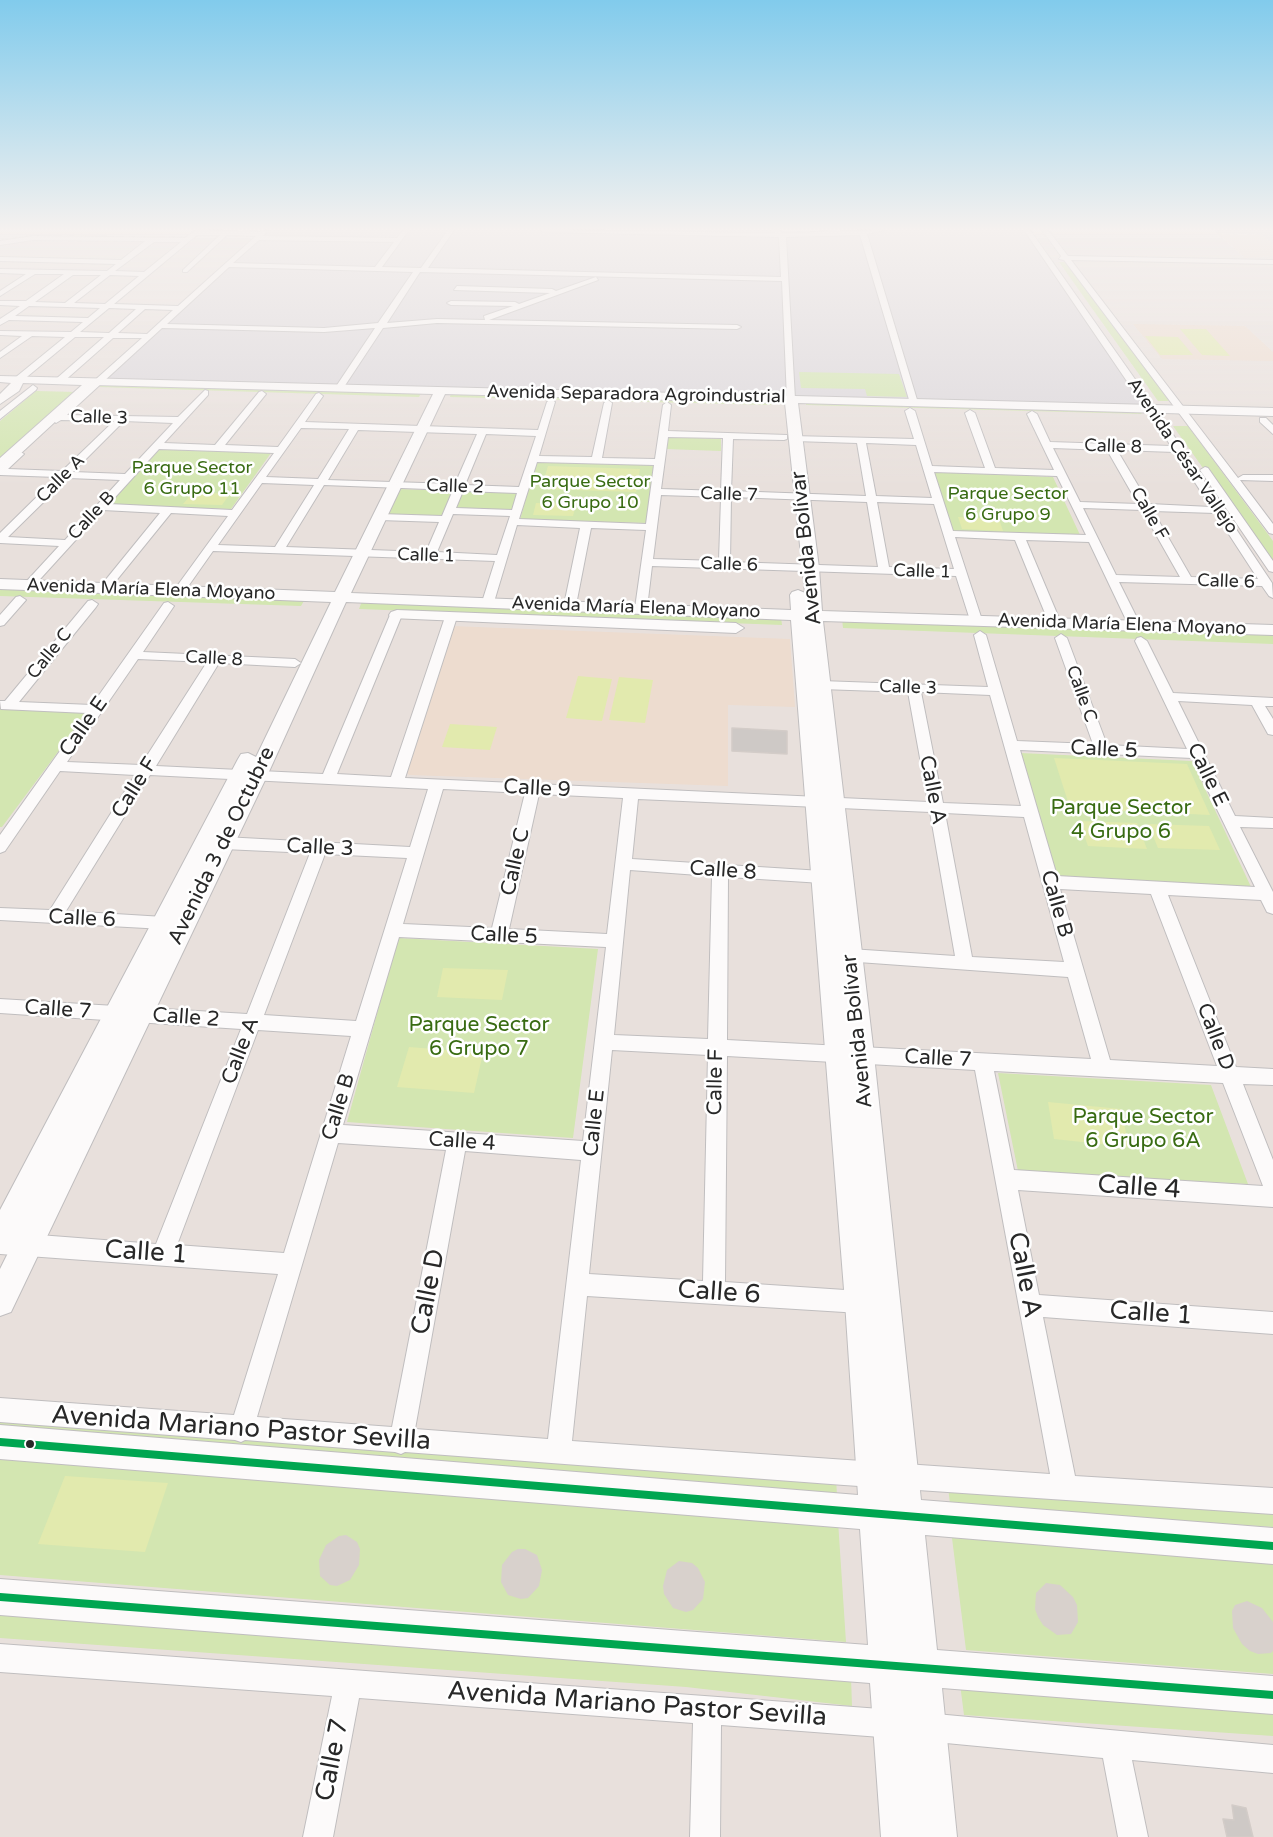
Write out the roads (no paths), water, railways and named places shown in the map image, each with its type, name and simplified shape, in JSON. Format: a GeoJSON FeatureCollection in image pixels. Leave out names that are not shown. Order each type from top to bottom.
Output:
{"type":"FeatureCollection","features":[{"type":"Feature","properties":{"kind":"street"},"geometry":{"type":"LineString","coordinates":[[0,400],[96,316]]}},
{"type":"Feature","properties":{"kind":"street"},"geometry":{"type":"LineString","coordinates":[[59,381],[133,316]]}},
{"type":"Feature","properties":{"kind":"street"},"geometry":{"type":"LineString","coordinates":[[0,465],[173,316]]}},
{"type":"Feature","properties":{"kind":"street"},"geometry":{"type":"LineString","coordinates":[[339,388],[389,316]]}},
{"type":"Feature","properties":{"kind":"street"},"geometry":{"type":"LineString","coordinates":[[478,321],[493,316]]}},
{"type":"Feature","properties":{"kind":"street","name":"Avenida Bolívar"},"geometry":{"type":"LineString","coordinates":[[784,316],[789,438],[804,567],[806,623],[825,802],[850,956],[861,1055],[888,1476],[909,1726],[901,1837]]}},
{"type":"Feature","properties":{"kind":"street","name":"Calle B"},"geometry":{"type":"LineString","coordinates":[[886,316],[920,442],[978,628],[1103,1068]]}},
{"type":"Feature","properties":{"kind":"street","name":"Avenida César Vallejo"},"geometry":{"type":"LineString","coordinates":[[1091,316],[1273,569]]}},
{"type":"Feature","properties":{"kind":"street","name":"Avenida César Vallejo"},"geometry":{"type":"LineString","coordinates":[[1115,316],[1190,414],[1272,511]]}},
{"type":"Feature","properties":{"kind":"street"},"geometry":{"type":"LineString","coordinates":[[3,320],[91,320]]}},
{"type":"Feature","properties":{"kind":"street"},"geometry":{"type":"LineString","coordinates":[[161,326],[324,330],[437,321],[478,321],[737,327]]}},
{"type":"Feature","properties":{"kind":"street"},"geometry":{"type":"LineString","coordinates":[[0,333],[150,336]]}},
{"type":"Feature","properties":{"kind":"street"},"geometry":{"type":"LineString","coordinates":[[0,356],[30,334]]}},
{"type":"Feature","properties":{"kind":"street","name":"Avenida Separadora Agroindustrial"},"geometry":{"type":"LineString","coordinates":[[0,379],[33,388],[92,386],[339,388],[550,402],[667,405],[787,404]]}},
{"type":"Feature","properties":{"kind":"street","name":"Avenida Separadora Agroindustrial"},"geometry":{"type":"LineString","coordinates":[[0,387],[17,383],[59,381],[92,386],[205,393],[320,396],[435,394],[1270,417]]}},
{"type":"Feature","properties":{"kind":"street"},"geometry":{"type":"LineString","coordinates":[[0,416],[33,388]]}},
{"type":"Feature","properties":{"kind":"street","name":"Calle B"},"geometry":{"type":"LineString","coordinates":[[0,622],[100,507],[205,393]]}},
{"type":"Feature","properties":{"kind":"street"},"geometry":{"type":"LineString","coordinates":[[218,448],[262,394]]}},
{"type":"Feature","properties":{"kind":"street","name":"Avenida 3 de Octubre"},"geometry":{"type":"LineString","coordinates":[[0,1241],[164,924],[249,775],[435,394]]}},
{"type":"Feature","properties":{"kind":"street","name":"Calle E"},"geometry":{"type":"LineString","coordinates":[[0,847],[5,833],[57,766],[173,599],[320,396]]}},
{"type":"Feature","properties":{"kind":"street"},"geometry":{"type":"LineString","coordinates":[[488,602],[550,402]]}},
{"type":"Feature","properties":{"kind":"street"},"geometry":{"type":"LineString","coordinates":[[596,460],[608,403]]}},
{"type":"Feature","properties":{"kind":"street"},"geometry":{"type":"LineString","coordinates":[[641,608],[667,405]]}},
{"type":"Feature","properties":{"kind":"street","name":"Avenida Separadora Agroindustrial"},"geometry":{"type":"LineString","coordinates":[[912,407],[970,413],[1160,413]]}},
{"type":"Feature","properties":{"kind":"street"},"geometry":{"type":"LineString","coordinates":[[970,413],[992,471]]}},
{"type":"Feature","properties":{"kind":"street","name":"Avenida César Vallejo"},"geometry":{"type":"LineString","coordinates":[[1160,413],[1178,449],[1273,594]]}},
{"type":"Feature","properties":{"kind":"street","name":"Calle E"},"geometry":{"type":"LineString","coordinates":[[1032,414],[1075,505],[1114,578],[1138,633],[1269,901]]}},
{"type":"Feature","properties":{"kind":"street","name":"Avenida César Vallejo"},"geometry":{"type":"LineString","coordinates":[[1190,414],[1273,531]]}},
{"type":"Feature","properties":{"kind":"street"},"geometry":{"type":"LineString","coordinates":[[0,472],[57,417]]}},
{"type":"Feature","properties":{"kind":"street","name":"Calle 3"},"geometry":{"type":"LineString","coordinates":[[57,417],[180,420]]}},
{"type":"Feature","properties":{"kind":"street"},"geometry":{"type":"LineString","coordinates":[[1270,417],[1273,431]]}},
{"type":"Feature","properties":{"kind":"street","name":"Calle A"},"geometry":{"type":"LineString","coordinates":[[0,539],[122,418]]}},
{"type":"Feature","properties":{"kind":"street"},"geometry":{"type":"LineString","coordinates":[[298,425],[541,432]]}},
{"type":"Feature","properties":{"kind":"street"},"geometry":{"type":"LineString","coordinates":[[278,551],[356,426]]}},
{"type":"Feature","properties":{"kind":"street"},"geometry":{"type":"LineString","coordinates":[[430,556],[483,431]]}},
{"type":"Feature","properties":{"kind":"street"},"geometry":{"type":"LineString","coordinates":[[663,434],[920,442]]}},
{"type":"Feature","properties":{"kind":"street"},"geometry":{"type":"LineString","coordinates":[[724,565],[728,436]]}},
{"type":"Feature","properties":{"kind":"street"},"geometry":{"type":"LineString","coordinates":[[861,440],[884,570]]}},
{"type":"Feature","properties":{"kind":"street"},"geometry":{"type":"LineString","coordinates":[[156,446],[280,450]]}},
{"type":"Feature","properties":{"kind":"street","name":"Calle 8"},"geometry":{"type":"LineString","coordinates":[[1047,446],[1178,449]]}},
{"type":"Feature","properties":{"kind":"street","name":"Calle F"},"geometry":{"type":"LineString","coordinates":[[1110,447],[1188,581]]}},
{"type":"Feature","properties":{"kind":"street"},"geometry":{"type":"LineString","coordinates":[[532,459],[660,462]]}},
{"type":"Feature","properties":{"kind":"street"},"geometry":{"type":"LineString","coordinates":[[928,469],[1060,473]]}},
{"type":"Feature","properties":{"kind":"street"},"geometry":{"type":"LineString","coordinates":[[0,472],[128,477]]}},
{"type":"Feature","properties":{"kind":"street"},"geometry":{"type":"LineString","coordinates":[[1243,478],[1273,478]]}},
{"type":"Feature","properties":{"kind":"street"},"geometry":{"type":"LineString","coordinates":[[259,480],[391,485]]}},
{"type":"Feature","properties":{"kind":"street","name":"Avenida 3 de Octubre"},"geometry":{"type":"LineString","coordinates":[[356,553],[380,517],[391,485]]}},
{"type":"Feature","properties":{"kind":"street","name":"Calle 2"},"geometry":{"type":"LineString","coordinates":[[391,485],[523,490]]}},
{"type":"Feature","properties":{"kind":"street","name":"Calle 7"},"geometry":{"type":"LineString","coordinates":[[656,492],[797,497]]}},
{"type":"Feature","properties":{"kind":"street"},"geometry":{"type":"LineString","coordinates":[[797,497],[938,501]]}},
{"type":"Feature","properties":{"kind":"street"},"geometry":{"type":"LineString","coordinates":[[1075,505],[1218,510]]}},
{"type":"Feature","properties":{"kind":"street"},"geometry":{"type":"LineString","coordinates":[[100,507],[235,513]]}},
{"type":"Feature","properties":{"kind":"street"},"geometry":{"type":"LineString","coordinates":[[103,590],[168,510]]}},
{"type":"Feature","properties":{"kind":"street","name":"Calle 2"},"geometry":{"type":"LineString","coordinates":[[380,517],[447,515],[514,518]]}},
{"type":"Feature","properties":{"kind":"street"},"geometry":{"type":"LineString","coordinates":[[514,518],[586,525],[651,527]]}},
{"type":"Feature","properties":{"kind":"street"},"geometry":{"type":"LineString","coordinates":[[570,605],[586,525]]}},
{"type":"Feature","properties":{"kind":"street"},"geometry":{"type":"LineString","coordinates":[[949,534],[1093,539]]}},
{"type":"Feature","properties":{"kind":"street"},"geometry":{"type":"LineString","coordinates":[[1019,537],[1058,631]]}},
{"type":"Feature","properties":{"kind":"street"},"geometry":{"type":"LineString","coordinates":[[0,539],[68,543]]}},
{"type":"Feature","properties":{"kind":"street"},"geometry":{"type":"LineString","coordinates":[[210,548],[356,553]]}},
{"type":"Feature","properties":{"kind":"street","name":"Calle 1"},"geometry":{"type":"LineString","coordinates":[[356,553],[501,558]]}},
{"type":"Feature","properties":{"kind":"street","name":"Calle 6"},"geometry":{"type":"LineString","coordinates":[[647,562],[804,567]]}},
{"type":"Feature","properties":{"kind":"street","name":"Calle 1"},"geometry":{"type":"LineString","coordinates":[[804,567],[961,573]]}},
{"type":"Feature","properties":{"kind":"street","name":"Calle 6"},"geometry":{"type":"LineString","coordinates":[[1114,578],[1266,583]]}},
{"type":"Feature","properties":{"kind":"street","name":"Avenida María Elena Moyano"},"geometry":{"type":"LineString","coordinates":[[0,584],[24,593],[92,604],[173,599]]}},
{"type":"Feature","properties":{"kind":"street","name":"Avenida María Elena Moyano"},"geometry":{"type":"LineString","coordinates":[[0,599],[24,593],[103,590],[173,599],[330,605],[488,602],[641,608],[806,623]]}},
{"type":"Feature","properties":{"kind":"street","name":"Calle C"},"geometry":{"type":"LineString","coordinates":[[4,705],[92,604]]}},
{"type":"Feature","properties":{"kind":"street","name":"Avenida 3 de Octubre"},"geometry":{"type":"LineString","coordinates":[[0,1300],[224,843],[295,663],[330,605]]}},
{"type":"Feature","properties":{"kind":"street","name":"Avenida María Elena Moyano"},"geometry":{"type":"LineString","coordinates":[[330,605],[396,615],[451,617],[806,623],[1138,633],[1273,630]]}},
{"type":"Feature","properties":{"kind":"street"},"geometry":{"type":"LineString","coordinates":[[328,779],[396,615]]}},
{"type":"Feature","properties":{"kind":"street"},"geometry":{"type":"LineString","coordinates":[[396,782],[451,617]]}},
{"type":"Feature","properties":{"kind":"street","name":"Avenida Bolívar"},"geometry":{"type":"LineString","coordinates":[[806,623],[821,685],[825,802],[822,877],[860,1302],[888,1476]]}},
{"type":"Feature","properties":{"kind":"street","name":"Calle C"},"geometry":{"type":"LineString","coordinates":[[1058,631],[1102,750]]}},
{"type":"Feature","properties":{"kind":"street","name":"Avenida María Elena Moyano"},"geometry":{"type":"LineString","coordinates":[[1138,633],[1273,646]]}},
{"type":"Feature","properties":{"kind":"street","name":"Calle 8"},"geometry":{"type":"LineString","coordinates":[[134,655],[295,663]]}},
{"type":"Feature","properties":{"kind":"street","name":"Calle F"},"geometry":{"type":"LineString","coordinates":[[54,917],[215,659]]}},
{"type":"Feature","properties":{"kind":"street","name":"Calle 3"},"geometry":{"type":"LineString","coordinates":[[821,685],[996,691]]}},
{"type":"Feature","properties":{"kind":"street","name":"Calle A"},"geometry":{"type":"LineString","coordinates":[[914,688],[965,964]]}},
{"type":"Feature","properties":{"kind":"street"},"geometry":{"type":"LineString","coordinates":[[1170,698],[1273,702]]}},
{"type":"Feature","properties":{"kind":"street"},"geometry":{"type":"LineString","coordinates":[[1256,701],[1273,731]]}},
{"type":"Feature","properties":{"kind":"street"},"geometry":{"type":"LineString","coordinates":[[4,705],[96,709]]}},
{"type":"Feature","properties":{"kind":"street","name":"Calle 5"},"geometry":{"type":"LineString","coordinates":[[1011,746],[1197,754]]}},
{"type":"Feature","properties":{"kind":"street"},"geometry":{"type":"LineString","coordinates":[[57,766],[249,775]]}},
{"type":"Feature","properties":{"kind":"street","name":"Calle 9"},"geometry":{"type":"LineString","coordinates":[[249,775],[825,802]]}},
{"type":"Feature","properties":{"kind":"street","name":"Calle B"},"geometry":{"type":"LineString","coordinates":[[241,1430],[437,784]]}},
{"type":"Feature","properties":{"kind":"street","name":"Calle C"},"geometry":{"type":"LineString","coordinates":[[499,935],[533,789]]}},
{"type":"Feature","properties":{"kind":"street","name":"Calle E"},"geometry":{"type":"LineString","coordinates":[[559,1453],[631,793]]}},
{"type":"Feature","properties":{"kind":"street"},"geometry":{"type":"LineString","coordinates":[[825,802],[1030,812]]}},
{"type":"Feature","properties":{"kind":"street"},"geometry":{"type":"LineString","coordinates":[[1230,821],[1273,823]]}},
{"type":"Feature","properties":{"kind":"street","name":"Calle 3"},"geometry":{"type":"LineString","coordinates":[[224,843],[416,853]]}},
{"type":"Feature","properties":{"kind":"street","name":"Calle A"},"geometry":{"type":"LineString","coordinates":[[162,1254],[320,848]]}},
{"type":"Feature","properties":{"kind":"street","name":"Calle 8"},"geometry":{"type":"LineString","coordinates":[[623,864],[822,877]]}},
{"type":"Feature","properties":{"kind":"street","name":"Calle F"},"geometry":{"type":"LineString","coordinates":[[714,1293],[720,871]]}},
{"type":"Feature","properties":{"kind":"street"},"geometry":{"type":"LineString","coordinates":[[1050,882],[1156,888],[1269,901]]}},
{"type":"Feature","properties":{"kind":"street","name":"Calle D"},"geometry":{"type":"LineString","coordinates":[[1156,888],[1273,1186]]}},
{"type":"Feature","properties":{"kind":"street","name":"Calle 6"},"geometry":{"type":"LineString","coordinates":[[0,915],[164,924]]}},
{"type":"Feature","properties":{"kind":"street","name":"Calle 5"},"geometry":{"type":"LineString","coordinates":[[393,930],[615,941]]}},
{"type":"Feature","properties":{"kind":"street"},"geometry":{"type":"LineString","coordinates":[[850,956],[1075,970]]}},
{"type":"Feature","properties":{"kind":"street","name":"Calle 7"},"geometry":{"type":"LineString","coordinates":[[1,1007],[117,1014]]}},
{"type":"Feature","properties":{"kind":"street","name":"Calle 2"},"geometry":{"type":"LineString","coordinates":[[117,1014],[363,1029]]}},
{"type":"Feature","properties":{"kind":"street","name":"Calle 7"},"geometry":{"type":"LineString","coordinates":[[604,1042],[1273,1077]]}},
{"type":"Feature","properties":{"kind":"street","name":"Calle A"},"geometry":{"type":"LineString","coordinates":[[983,1062],[1065,1488]]}},
{"type":"Feature","properties":{"kind":"street","name":"Calle 4"},"geometry":{"type":"LineString","coordinates":[[332,1133],[592,1151]]}},
{"type":"Feature","properties":{"kind":"street","name":"Calle D"},"geometry":{"type":"LineString","coordinates":[[401,1442],[457,1142]]}},
{"type":"Feature","properties":{"kind":"street","name":"Calle 4"},"geometry":{"type":"LineString","coordinates":[[1005,1179],[1273,1197]]}},
{"type":"Feature","properties":{"kind":"street","name":"Calle 1"},"geometry":{"type":"LineString","coordinates":[[0,1241],[291,1264]]}},
{"type":"Feature","properties":{"kind":"street","name":"Calle 6"},"geometry":{"type":"LineString","coordinates":[[578,1284],[860,1302]]}},
{"type":"Feature","properties":{"kind":"street","name":"Calle 1"},"geometry":{"type":"LineString","coordinates":[[1030,1305],[1273,1323]]}},
{"type":"Feature","properties":{"kind":"street","name":"Avenida Mariano Pastor Sevilla"},"geometry":{"type":"LineString","coordinates":[[0,1410],[401,1442],[1273,1501]]}},
{"type":"Feature","properties":{"kind":"street","name":"Avenida Mariano Pastor Sevilla"},"geometry":{"type":"LineString","coordinates":[[0,1442],[1273,1546]]}},
{"type":"Feature","properties":{"kind":"street"},"geometry":{"type":"LineString","coordinates":[[0,1597],[1273,1695]]}},
{"type":"Feature","properties":{"kind":"street","name":"Avenida Mariano Pastor Sevilla"},"geometry":{"type":"LineString","coordinates":[[0,1658],[909,1726],[1273,1759]]}},
{"type":"Feature","properties":{"kind":"street","name":"Calle 7"},"geometry":{"type":"LineString","coordinates":[[318,1837],[348,1684]]}},
{"type":"Feature","properties":{"kind":"street"},"geometry":{"type":"LineString","coordinates":[[705,1837],[707,1710]]}},
{"type":"Feature","properties":{"kind":"street","name":"Avenida Bolívar"},"geometry":{"type":"LineString","coordinates":[[909,1726],[937,1837]]}},
{"type":"Feature","properties":{"kind":"street"},"geometry":{"type":"LineString","coordinates":[[1115,1745],[1133,1837]]}},
{"type":"Feature","properties":{"kind":"park label","name":"Parque Sector 6 Grupo 11"},"geometry":{"type":"Point","coordinates":[192,478]}},
{"type":"Feature","properties":{"kind":"park label","name":"Parque Sector 6 Grupo 10"},"geometry":{"type":"Point","coordinates":[590,492]}},
{"type":"Feature","properties":{"kind":"park label","name":"Parque Sector 6 Grupo 9"},"geometry":{"type":"Point","coordinates":[1008,504]}},
{"type":"Feature","properties":{"kind":"park label","name":"Parque Sector 4 Grupo 6"},"geometry":{"type":"Point","coordinates":[1121,820]}},
{"type":"Feature","properties":{"kind":"park label","name":"Parque Sector 6 Grupo 7"},"geometry":{"type":"Point","coordinates":[479,1037]}},
{"type":"Feature","properties":{"kind":"park label","name":"Parque Sector 6 Grupo 6A"},"geometry":{"type":"Point","coordinates":[1143,1129]}}]}
